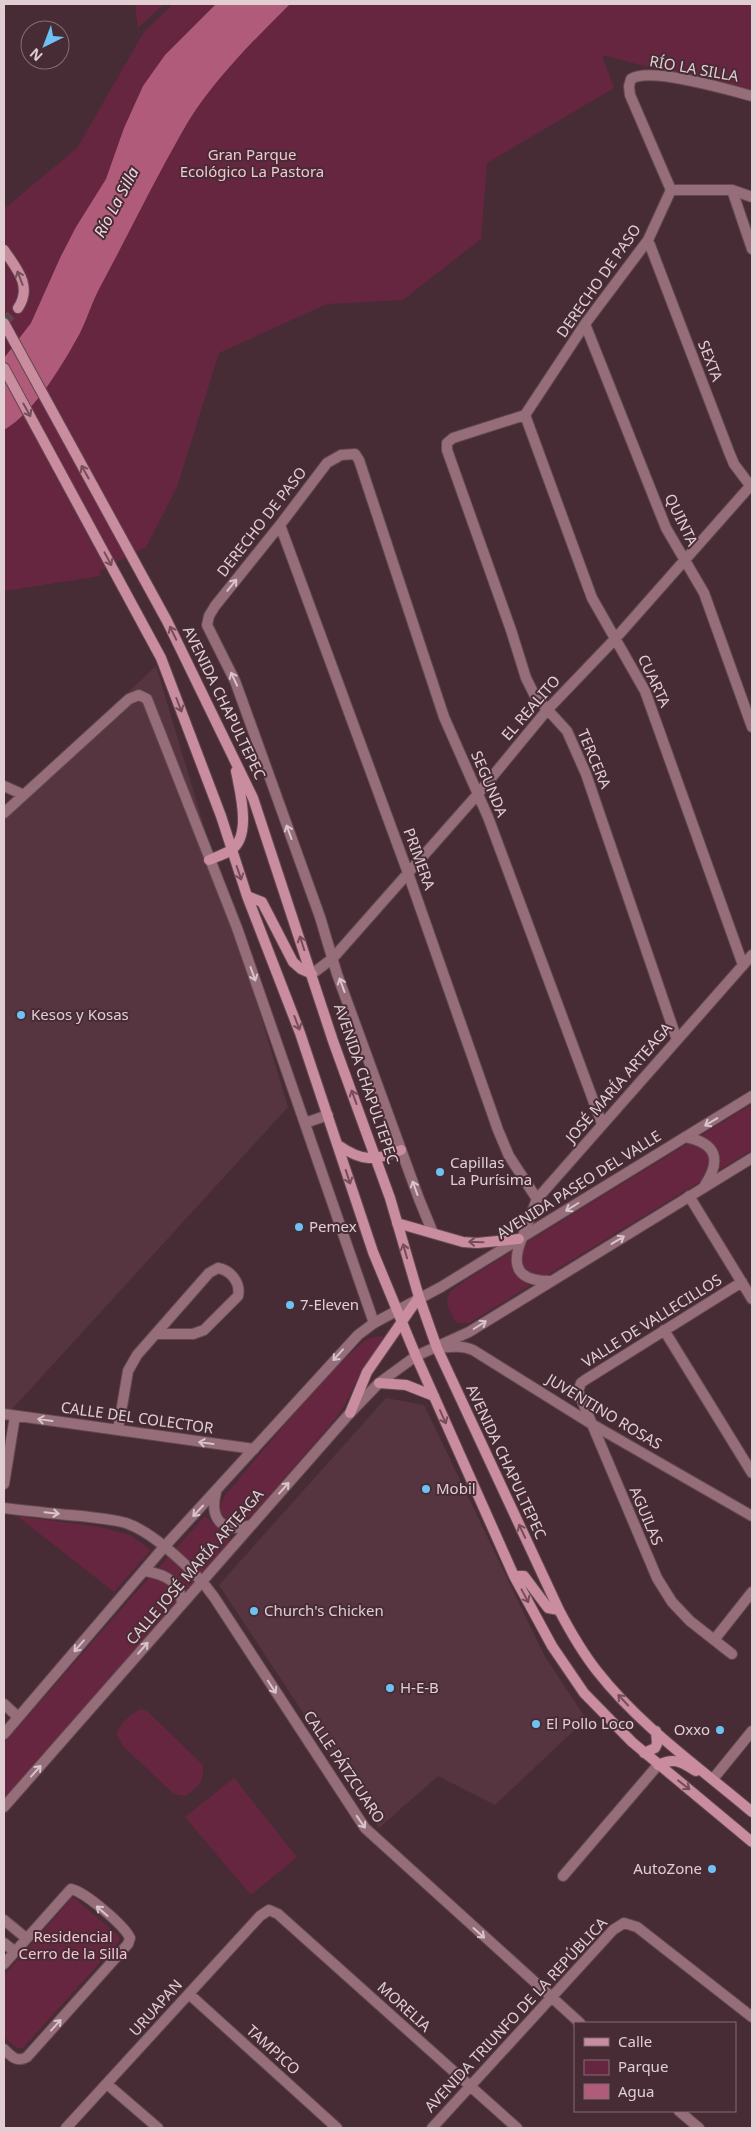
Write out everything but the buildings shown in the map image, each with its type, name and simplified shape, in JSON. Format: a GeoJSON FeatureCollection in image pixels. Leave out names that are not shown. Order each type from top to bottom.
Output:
{"type":"FeatureCollection","features":[{"type":"Feature","properties":{"kind":"main road"},"geometry":{"type":"LineString","coordinates":[[4,250],[22,276],[24,295],[18,308]]}},
{"type":"Feature","properties":{"kind":"main road","name":"AVENIDA CHAPULTEPEC"},"geometry":{"type":"LineString","coordinates":[[4,323],[167,620],[253,798],[334,1041],[376,1159],[437,1348],[558,1610],[577,1644],[597,1671],[634,1712],[752,1812]]}},
{"type":"Feature","properties":{"kind":"main road"},"geometry":{"type":"LineString","coordinates":[[4,368],[161,658],[221,816],[247,896],[300,1033],[373,1252],[416,1356],[514,1576],[574,1682],[608,1719],[644,1753],[752,1842]]}},
{"type":"Feature","properties":{"kind":"main road"},"geometry":{"type":"LineString","coordinates":[[209,860],[231,850],[239,843],[242,834],[243,810],[234,756]]}},
{"type":"Feature","properties":{"kind":"main road"},"geometry":{"type":"LineString","coordinates":[[247,896],[262,902],[294,962],[301,969],[312,974]]}},
{"type":"Feature","properties":{"kind":"main road"},"geometry":{"type":"LineString","coordinates":[[338,1145],[357,1156],[376,1159],[401,1150]]}},
{"type":"Feature","properties":{"kind":"main road"},"geometry":{"type":"LineString","coordinates":[[397,1223],[453,1240],[477,1243],[520,1239]]}},
{"type":"Feature","properties":{"kind":"main road"},"geometry":{"type":"LineString","coordinates":[[350,1413],[367,1372],[419,1297]]}},
{"type":"Feature","properties":{"kind":"main road"},"geometry":{"type":"LineString","coordinates":[[379,1384],[406,1385],[434,1396]]}},
{"type":"Feature","properties":{"kind":"main road"},"geometry":{"type":"LineString","coordinates":[[514,1576],[524,1576],[548,1608],[558,1610]]}},
{"type":"Feature","properties":{"kind":"main road"},"geometry":{"type":"LineString","coordinates":[[644,1753],[655,1748],[657,1744],[656,1731]]}},
{"type":"Feature","properties":{"kind":"main road"},"geometry":{"type":"LineString","coordinates":[[658,1765],[669,1760],[676,1761],[713,1779]]}},
{"type":"Feature","properties":{"kind":"street","name":"RÍO LA SILLA"},"geometry":{"type":"LineString","coordinates":[[671,190],[630,95],[629,86],[631,79],[637,75],[656,75],[707,84],[752,96]]}},
{"type":"Feature","properties":{"kind":"street"},"geometry":{"type":"LineString","coordinates":[[671,190],[732,190],[752,197]]}},
{"type":"Feature","properties":{"kind":"street","name":"DERECHO DE PASO"},"geometry":{"type":"LineString","coordinates":[[525,415],[585,324],[648,240],[671,190]]}},
{"type":"Feature","properties":{"kind":"street"},"geometry":{"type":"LineString","coordinates":[[732,190],[752,249]]}},
{"type":"Feature","properties":{"kind":"street","name":"SEXTA"},"geometry":{"type":"LineString","coordinates":[[648,240],[734,464],[752,486]]}},
{"type":"Feature","properties":{"kind":"street","name":"QUINTA"},"geometry":{"type":"LineString","coordinates":[[585,324],[666,528],[704,593],[752,727]]}},
{"type":"Feature","properties":{"kind":"street","name":"TERCERA"},"geometry":{"type":"LineString","coordinates":[[525,415],[453,438],[446,443],[447,450],[511,630],[526,678],[535,696],[567,731],[586,774],[677,1040]]}},
{"type":"Feature","properties":{"kind":"street","name":"CUARTA"},"geometry":{"type":"LineString","coordinates":[[525,415],[592,598],[645,691],[743,965]]}},
{"type":"Feature","properties":{"kind":"street","name":"DERECHO DE PASO"},"geometry":{"type":"LineString","coordinates":[[332,958],[320,917],[235,681],[207,625],[209,616],[215,606],[327,464],[341,455],[355,454]]}},
{"type":"Feature","properties":{"kind":"street","name":"SEGUNDA"},"geometry":{"type":"LineString","coordinates":[[355,454],[359,460],[444,716],[488,818],[602,1124]]}},
{"type":"Feature","properties":{"kind":"street","name":"EL REALITO"},"geometry":{"type":"LineString","coordinates":[[312,974],[332,958],[477,795],[548,709],[615,639],[752,486]]}},
{"type":"Feature","properties":{"kind":"street","name":"PRIMERA"},"geometry":{"type":"LineString","coordinates":[[280,525],[408,873],[498,1130],[509,1156],[537,1200]]}},
{"type":"Feature","properties":{"kind":"street"},"geometry":{"type":"LineString","coordinates":[[4,813],[129,699],[134,696],[144,696],[150,703],[209,860],[237,928],[374,1323]]}},
{"type":"Feature","properties":{"kind":"street"},"geometry":{"type":"LineString","coordinates":[[4,786],[24,795]]}},
{"type":"Feature","properties":{"kind":"street","name":"JOSÉ MARÍA ARTEAGA"},"geometry":{"type":"LineString","coordinates":[[550,1281],[528,1279],[519,1268],[516,1252],[537,1200],[752,956]]}},
{"type":"Feature","properties":{"kind":"street"},"geometry":{"type":"LineString","coordinates":[[332,958],[433,1233]]}},
{"type":"Feature","properties":{"kind":"street","name":"AVENIDA PASEO DEL VALLE"},"geometry":{"type":"LineString","coordinates":[[397,1310],[441,1287],[752,1096]]}},
{"type":"Feature","properties":{"kind":"street"},"geometry":{"type":"LineString","coordinates":[[305,1122],[328,1115]]}},
{"type":"Feature","properties":{"kind":"street"},"geometry":{"type":"LineString","coordinates":[[685,1138],[700,1140],[712,1151],[715,1160],[713,1172],[703,1188]]}},
{"type":"Feature","properties":{"kind":"street"},"geometry":{"type":"LineString","coordinates":[[437,1348],[469,1332],[752,1158]]}},
{"type":"Feature","properties":{"kind":"street"},"geometry":{"type":"LineString","coordinates":[[689,1196],[752,1299]]}},
{"type":"Feature","properties":{"kind":"street"},"geometry":{"type":"LineString","coordinates":[[118,1430],[128,1371],[137,1355],[209,1273],[218,1268],[230,1273],[239,1287],[238,1296],[204,1330],[193,1334],[156,1334]]}},
{"type":"Feature","properties":{"kind":"street","name":"VALLE DE VALLECILLOS"},"geometry":{"type":"LineString","coordinates":[[579,1386],[585,1380],[742,1282]]}},
{"type":"Feature","properties":{"kind":"street"},"geometry":{"type":"LineString","coordinates":[[4,1734],[164,1547],[344,1350],[374,1323],[397,1310]]}},
{"type":"Feature","properties":{"kind":"street"},"geometry":{"type":"LineString","coordinates":[[664,1330],[752,1473]]}},
{"type":"Feature","properties":{"kind":"street","name":"JUVENTINO ROSAS"},"geometry":{"type":"LineString","coordinates":[[437,1348],[465,1347],[473,1350],[590,1423],[752,1516]]}},
{"type":"Feature","properties":{"kind":"street","name":"CALLE JOSÉ MARÍA ARTEAGA"},"geometry":{"type":"LineString","coordinates":[[4,1807],[350,1413],[379,1384],[416,1356],[437,1348]]}},
{"type":"Feature","properties":{"kind":"street","name":"AGUILAS"},"geometry":{"type":"LineString","coordinates":[[579,1386],[578,1396],[657,1578],[672,1602],[690,1621],[732,1654]]}},
{"type":"Feature","properties":{"kind":"street","name":"CALLE DEL COLECTOR"},"geometry":{"type":"LineString","coordinates":[[4,1414],[254,1449]]}},
{"type":"Feature","properties":{"kind":"street"},"geometry":{"type":"LineString","coordinates":[[4,1484],[15,1416]]}},
{"type":"Feature","properties":{"kind":"street"},"geometry":{"type":"LineString","coordinates":[[216,1492],[213,1504],[215,1514],[220,1522],[233,1528],[252,1525]]}},
{"type":"Feature","properties":{"kind":"street","name":"CALLE PÁTZCUARO"},"geometry":{"type":"LineString","coordinates":[[4,1508],[118,1521],[141,1530],[164,1547],[202,1581],[365,1828],[550,1998],[579,2022]]}},
{"type":"Feature","properties":{"kind":"street"},"geometry":{"type":"LineString","coordinates":[[145,1571],[158,1573],[170,1579],[177,1587],[182,1604]]}},
{"type":"Feature","properties":{"kind":"street"},"geometry":{"type":"LineString","coordinates":[[714,1640],[752,1592]]}},
{"type":"Feature","properties":{"kind":"street"},"geometry":{"type":"LineString","coordinates":[[4,1704],[18,1717]]}},
{"type":"Feature","properties":{"kind":"street"},"geometry":{"type":"LineString","coordinates":[[713,1779],[752,1731]]}},
{"type":"Feature","properties":{"kind":"street"},"geometry":{"type":"LineString","coordinates":[[563,1876],[658,1765]]}},
{"type":"Feature","properties":{"kind":"street"},"geometry":{"type":"LineString","coordinates":[[4,1964],[71,1890],[85,1895],[122,1927],[130,1938],[128,1944],[27,2057],[17,2060],[4,2049]]}},
{"type":"Feature","properties":{"kind":"street","name":"URUAPAN"},"geometry":{"type":"LineString","coordinates":[[66,2128],[260,1916],[269,1910]]}},
{"type":"Feature","properties":{"kind":"street","name":"MORELIA"},"geometry":{"type":"LineString","coordinates":[[269,1910],[278,1914],[517,2128]]}},
{"type":"Feature","properties":{"kind":"street"},"geometry":{"type":"LineString","coordinates":[[4,1920],[26,1938]]}},
{"type":"Feature","properties":{"kind":"street","name":"AVENIDA TRIUNFO DE LA REPÚBLICA"},"geometry":{"type":"LineString","coordinates":[[432,2128],[613,1930],[624,1923],[637,1927],[752,2017]]}},
{"type":"Feature","properties":{"kind":"street"},"geometry":{"type":"LineString","coordinates":[[4,1943],[14,1951]]}},
{"type":"Feature","properties":{"kind":"street","name":"TAMPICO"},"geometry":{"type":"LineString","coordinates":[[189,1994],[337,2128]]}},
{"type":"Feature","properties":{"kind":"street"},"geometry":{"type":"LineString","coordinates":[[106,2084],[158,2128]]}},
{"type":"Feature","properties":{"kind":"street"},"geometry":{"type":"LineString","coordinates":[[680,2112],[699,2128]]}},
{"type":"Feature","properties":{"kind":"shaded area"},"geometry":{"type":"Polygon","coordinates":[[[156,666],[288,1107],[4,1418],[4,809],[156,666]]]}},
{"type":"Feature","properties":{"kind":"shaded area"},"geometry":{"type":"Polygon","coordinates":[[[386,1398],[424,1405],[544,1655],[586,1719],[495,1805],[438,1776],[379,1828],[219,1585],[386,1398]]]}},
{"type":"Feature","properties":{"kind":"green space"},"geometry":{"type":"Polygon","coordinates":[[[135,4],[164,4],[138,28],[135,4]]]}},
{"type":"Feature","properties":{"kind":"green space","name":"Gran Parque Ecológico La Pastora"},"geometry":{"type":"Polygon","coordinates":[[[173,4],[752,4],[752,94],[602,55],[614,88],[487,163],[481,239],[403,300],[327,304],[219,353],[177,487],[146,547],[99,572],[101,576],[4,591],[4,209],[77,148],[144,32],[173,4]]]}},
{"type":"Feature","properties":{"kind":"green space"},"geometry":{"type":"Polygon","coordinates":[[[752,1104],[752,1150],[469,1323],[458,1323],[454,1318],[449,1309],[447,1298],[456,1287],[752,1104]]]}},
{"type":"Feature","properties":{"kind":"green space"},"geometry":{"type":"Polygon","coordinates":[[[383,1336],[382,1342],[366,1363],[336,1418],[253,1515],[241,1523],[227,1520],[220,1512],[221,1504],[227,1493],[326,1376],[364,1341],[383,1336]]]}},
{"type":"Feature","properties":{"kind":"green space"},"geometry":{"type":"Polygon","coordinates":[[[17,1516],[100,1527],[130,1535],[151,1550],[114,1592],[17,1516]]]}},
{"type":"Feature","properties":{"kind":"green space"},"geometry":{"type":"Polygon","coordinates":[[[205,1516],[232,1540],[196,1584],[4,1801],[4,1743],[205,1516]]]}},
{"type":"Feature","properties":{"kind":"green space"},"geometry":{"type":"Polygon","coordinates":[[[141,1709],[147,1711],[203,1765],[203,1776],[200,1783],[186,1796],[174,1794],[123,1746],[117,1734],[118,1730],[126,1719],[141,1709]]]}},
{"type":"Feature","properties":{"kind":"green space"},"geometry":{"type":"Polygon","coordinates":[[[234,1778],[297,1857],[251,1895],[185,1817],[234,1778]]]}},
{"type":"Feature","properties":{"kind":"green space","name":"Residencial Cerro de la Silla"},"geometry":{"type":"Polygon","coordinates":[[[74,1898],[118,1935],[120,1940],[23,2048],[17,2048],[4,2037],[4,1975],[71,1899],[74,1898]]]}},
{"type":"Feature","properties":{"kind":"water","name":"Río La Silla"},"geometry":{"type":"Polygon","coordinates":[[[216,4],[290,4],[231,65],[192,116],[149,192],[98,291],[80,333],[65,359],[27,412],[4,430],[4,358],[31,323],[76,227],[106,179],[124,128],[143,86],[165,55],[216,4]]]}},
{"type":"Feature","properties":{"kind":"tunnel"},"geometry":{"type":"LineString","coordinates":[[4,322],[18,308]]}},
{"type":"Feature","properties":{"kind":"place","name":"Kesos y Kosas"},"geometry":{"type":"Point","coordinates":[21,1015]}},
{"type":"Feature","properties":{"kind":"place","name":"Capillas La Purísima"},"geometry":{"type":"Point","coordinates":[440,1172]}},
{"type":"Feature","properties":{"kind":"place","name":"Pemex"},"geometry":{"type":"Point","coordinates":[299,1227]}},
{"type":"Feature","properties":{"kind":"place","name":"7-Eleven"},"geometry":{"type":"Point","coordinates":[290,1305]}},
{"type":"Feature","properties":{"kind":"place","name":"Mobil"},"geometry":{"type":"Point","coordinates":[426,1489]}},
{"type":"Feature","properties":{"kind":"place","name":"Church's Chicken"},"geometry":{"type":"Point","coordinates":[254,1611]}},
{"type":"Feature","properties":{"kind":"place","name":"H-E-B"},"geometry":{"type":"Point","coordinates":[390,1688]}},
{"type":"Feature","properties":{"kind":"place","name":"El Pollo Loco"},"geometry":{"type":"Point","coordinates":[536,1724]}},
{"type":"Feature","properties":{"kind":"place","name":"Oxxo"},"geometry":{"type":"Point","coordinates":[720,1730]}},
{"type":"Feature","properties":{"kind":"place","name":"AutoZone"},"geometry":{"type":"Point","coordinates":[712,1869]}}]}
